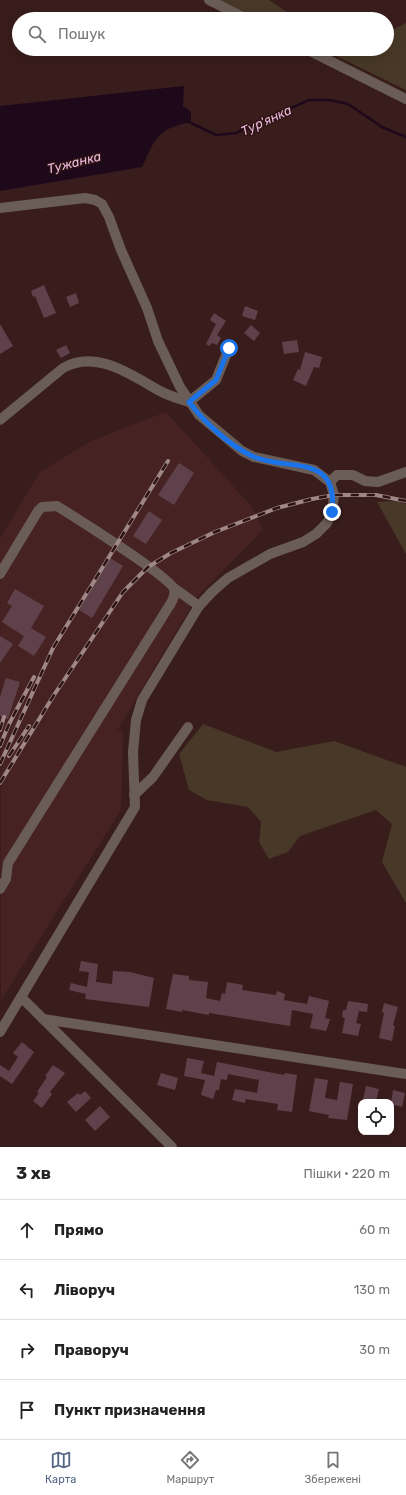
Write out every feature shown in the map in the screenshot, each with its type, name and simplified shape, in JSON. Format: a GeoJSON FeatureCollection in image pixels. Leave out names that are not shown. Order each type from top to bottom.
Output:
{"type":"FeatureCollection","features":[{"type":"Feature","properties":{"kind":"street"},"geometry":{"type":"LineString","coordinates":[[209,0],[233,12]]}},
{"type":"Feature","properties":{"kind":"street"},"geometry":{"type":"LineString","coordinates":[[320,56],[406,99]]}},
{"type":"Feature","properties":{"kind":"street"},"geometry":{"type":"LineString","coordinates":[[0,208],[85,198],[95,200],[102,204],[109,217],[121,250],[147,308],[158,341],[189,402],[199,415],[242,450],[268,461],[314,470],[330,482],[334,495],[332,512],[327,523],[316,534],[303,542],[270,554],[228,578],[199,606],[142,700],[136,720],[134,752],[135,807],[0,1032]]}},
{"type":"Feature","properties":{"kind":"street"},"geometry":{"type":"LineString","coordinates":[[189,402],[216,380],[229,348]]}},
{"type":"Feature","properties":{"kind":"street"},"geometry":{"type":"LineString","coordinates":[[0,420],[63,368],[86,360],[105,363],[129,373],[162,392],[189,402]]}},
{"type":"Feature","properties":{"kind":"street"},"geometry":{"type":"LineString","coordinates":[[330,482],[336,474],[353,475],[365,481],[378,482],[406,472]]}},
{"type":"Feature","properties":{"kind":"street"},"geometry":{"type":"LineString","coordinates":[[0,574],[38,511],[42,507],[56,506],[148,567],[199,606]]}},
{"type":"Feature","properties":{"kind":"street"},"geometry":{"type":"LineString","coordinates":[[0,889],[6,879],[8,863],[171,603],[174,598],[174,588]]}},
{"type":"Feature","properties":{"kind":"street"},"geometry":{"type":"LineString","coordinates":[[134,795],[153,777],[188,727]]}},
{"type":"Feature","properties":{"kind":"street"},"geometry":{"type":"LineString","coordinates":[[21,997],[172,1147]]}},
{"type":"Feature","properties":{"kind":"street"},"geometry":{"type":"LineString","coordinates":[[43,1019],[406,1074]]}},
{"type":"Feature","properties":{"kind":"shaded area"},"geometry":{"type":"Polygon","coordinates":[[[220,0],[269,0],[287,12],[245,12],[220,0]]]}},
{"type":"Feature","properties":{"kind":"shaded area"},"geometry":{"type":"Polygon","coordinates":[[[406,23],[406,90],[336,56],[394,56],[394,29],[406,23]]]}},
{"type":"Feature","properties":{"kind":"shaded area"},"geometry":{"type":"Polygon","coordinates":[[[166,412],[253,508],[263,530],[196,598],[118,729],[123,733],[121,810],[1,1000],[0,539],[39,473],[91,441],[166,412]]]}},
{"type":"Feature","properties":{"kind":"shaded area"},"geometry":{"type":"Polygon","coordinates":[[[396,501],[406,504],[406,554],[377,502],[396,501]]]}},
{"type":"Feature","properties":{"kind":"shaded area"},"geometry":{"type":"Polygon","coordinates":[[[203,724],[276,752],[334,741],[406,767],[406,903],[382,862],[392,824],[376,810],[300,836],[288,852],[269,859],[259,842],[261,822],[248,807],[207,800],[189,790],[179,754],[203,724]]]}},
{"type":"Feature","properties":{"kind":"water","name":"Тужанка"},"geometry":{"type":"Polygon","coordinates":[[[184,86],[183,106],[191,112],[191,122],[164,131],[155,141],[142,167],[0,191],[0,106],[184,86]]]}},
{"type":"Feature","properties":{"kind":"building"},"geometry":{"type":"Polygon","coordinates":[[[44,285],[56,313],[44,318],[35,296],[33,297],[31,291],[44,285]]]}},
{"type":"Feature","properties":{"kind":"building"},"geometry":{"type":"Polygon","coordinates":[[[76,293],[79,303],[70,307],[66,297],[76,293]]]}},
{"type":"Feature","properties":{"kind":"building"},"geometry":{"type":"Polygon","coordinates":[[[245,306],[258,311],[255,320],[242,316],[245,306]]]}},
{"type":"Feature","properties":{"kind":"building"},"geometry":{"type":"Polygon","coordinates":[[[214,313],[226,321],[217,335],[221,338],[217,345],[212,343],[209,346],[206,344],[216,324],[210,320],[214,313]]]}},
{"type":"Feature","properties":{"kind":"building"},"geometry":{"type":"Polygon","coordinates":[[[0,324],[13,346],[0,354],[0,324]]]}},
{"type":"Feature","properties":{"kind":"building"},"geometry":{"type":"Polygon","coordinates":[[[251,325],[260,333],[254,341],[244,333],[251,325]]]}},
{"type":"Feature","properties":{"kind":"building"},"geometry":{"type":"Polygon","coordinates":[[[297,340],[299,352],[284,354],[282,342],[297,340]]]}},
{"type":"Feature","properties":{"kind":"building"},"geometry":{"type":"Polygon","coordinates":[[[66,345],[70,353],[61,358],[56,350],[66,345]]]}},
{"type":"Feature","properties":{"kind":"building"},"geometry":{"type":"Polygon","coordinates":[[[305,352],[322,357],[319,368],[314,367],[306,386],[293,380],[298,369],[300,370],[305,352]]]}},
{"type":"Feature","properties":{"kind":"building"},"geometry":{"type":"Polygon","coordinates":[[[179,463],[194,473],[174,505],[158,495],[179,463]]]}},
{"type":"Feature","properties":{"kind":"building"},"geometry":{"type":"Polygon","coordinates":[[[149,511],[162,520],[146,544],[133,536],[149,511]]]}},
{"type":"Feature","properties":{"kind":"building"},"geometry":{"type":"Polygon","coordinates":[[[110,558],[123,566],[92,618],[79,610],[110,558]]]}},
{"type":"Feature","properties":{"kind":"building"},"geometry":{"type":"Polygon","coordinates":[[[15,589],[44,606],[31,628],[46,637],[34,656],[18,646],[24,636],[2,622],[12,606],[7,603],[15,589]]]}},
{"type":"Feature","properties":{"kind":"building"},"geometry":{"type":"Polygon","coordinates":[[[0,636],[13,644],[0,663],[0,636]]]}},
{"type":"Feature","properties":{"kind":"building"},"geometry":{"type":"Polygon","coordinates":[[[6,678],[20,682],[8,719],[0,716],[0,697],[6,678]]]}},
{"type":"Feature","properties":{"kind":"building"},"geometry":{"type":"Polygon","coordinates":[[[81,961],[98,964],[96,982],[112,984],[113,971],[130,972],[154,978],[149,1007],[85,999],[86,994],[69,990],[71,983],[87,987],[89,972],[79,971],[81,961]]]}},
{"type":"Feature","properties":{"kind":"building"},"geometry":{"type":"Polygon","coordinates":[[[173,974],[189,976],[189,980],[208,982],[206,998],[220,1001],[222,993],[225,994],[227,982],[243,985],[242,990],[276,995],[277,991],[285,994],[284,1000],[307,1004],[309,996],[329,1001],[325,1018],[330,1019],[328,1026],[326,1031],[310,1028],[313,1014],[292,1010],[290,1026],[209,1013],[209,1015],[182,1010],[182,1012],[166,1009],[173,974]]]}},
{"type":"Feature","properties":{"kind":"building"},"geometry":{"type":"Polygon","coordinates":[[[348,1001],[368,1004],[367,1012],[359,1011],[356,1023],[361,1024],[358,1036],[342,1033],[345,1018],[342,1017],[343,1010],[346,1010],[348,1001]]]}},
{"type":"Feature","properties":{"kind":"building"},"geometry":{"type":"Polygon","coordinates":[[[384,1003],[398,1007],[393,1025],[395,1026],[392,1041],[379,1038],[384,1013],[382,1012],[384,1003]]]}},
{"type":"Feature","properties":{"kind":"building"},"geometry":{"type":"Polygon","coordinates":[[[22,1042],[34,1052],[12,1084],[0,1076],[0,1065],[9,1071],[18,1057],[13,1053],[22,1042]]]}},
{"type":"Feature","properties":{"kind":"building"},"geometry":{"type":"Polygon","coordinates":[[[187,1058],[204,1061],[201,1073],[214,1076],[217,1062],[284,1075],[285,1073],[297,1075],[292,1112],[277,1110],[278,1104],[246,1099],[245,1103],[232,1100],[235,1089],[257,1093],[259,1080],[228,1074],[227,1080],[221,1079],[219,1090],[216,1090],[213,1099],[201,1095],[205,1080],[184,1076],[187,1058]]]}},
{"type":"Feature","properties":{"kind":"building"},"geometry":{"type":"Polygon","coordinates":[[[53,1065],[65,1073],[50,1092],[52,1094],[42,1108],[33,1101],[47,1077],[45,1076],[53,1065]]]}},
{"type":"Feature","properties":{"kind":"building"},"geometry":{"type":"Polygon","coordinates":[[[161,1073],[178,1078],[175,1090],[157,1085],[161,1073]]]}},
{"type":"Feature","properties":{"kind":"building"},"geometry":{"type":"Polygon","coordinates":[[[315,1078],[328,1080],[325,1098],[337,1100],[340,1082],[353,1084],[347,1120],[328,1118],[329,1115],[309,1111],[315,1078]]]}},
{"type":"Feature","properties":{"kind":"building"},"geometry":{"type":"Polygon","coordinates":[[[366,1086],[379,1089],[377,1099],[363,1099],[366,1086]]]}},
{"type":"Feature","properties":{"kind":"building"},"geometry":{"type":"Polygon","coordinates":[[[393,1090],[405,1093],[402,1107],[394,1105],[394,1099],[392,1099],[393,1090]]]}},
{"type":"Feature","properties":{"kind":"building"},"geometry":{"type":"Polygon","coordinates":[[[85,1091],[91,1098],[76,1112],[67,1102],[78,1093],[80,1095],[85,1091]]]}},
{"type":"Feature","properties":{"kind":"building"},"geometry":{"type":"Polygon","coordinates":[[[100,1106],[110,1117],[95,1131],[85,1120],[100,1106]]]}},
{"type":"Feature","properties":{"kind":"waterway","name":"Тур'янка"},"geometry":{"type":"LineString","coordinates":[[189,122],[216,135],[236,133],[309,100],[329,100],[348,104],[382,127],[406,137]]}},
{"type":"Feature","properties":{"kind":"railway"},"geometry":{"type":"LineString","coordinates":[[0,764],[53,648],[168,461]]}},
{"type":"Feature","properties":{"kind":"railway"},"geometry":{"type":"LineString","coordinates":[[0,783],[54,695],[123,592],[148,567],[171,553],[215,532],[277,508],[312,499],[334,495],[376,495],[406,501]]}},
{"type":"Feature","properties":{"kind":"railway"},"geometry":{"type":"LineString","coordinates":[[0,746],[9,724],[34,677]]}},
{"type":"Feature","properties":{"kind":"railway"},"geometry":{"type":"LineString","coordinates":[[0,730],[4,717]]}},
{"type":"Feature","properties":{"kind":"railway"},"geometry":{"type":"LineString","coordinates":[[9,756],[29,726]]}},
{"type":"Feature","properties":{"kind":"route"},"geometry":{"type":"LineString","coordinates":[[229,348],[216,380],[189,402],[199,415],[220,433],[242,450],[254,457],[268,461],[302,466],[314,470],[325,477],[330,482],[334,495],[332,512]]}}]}
